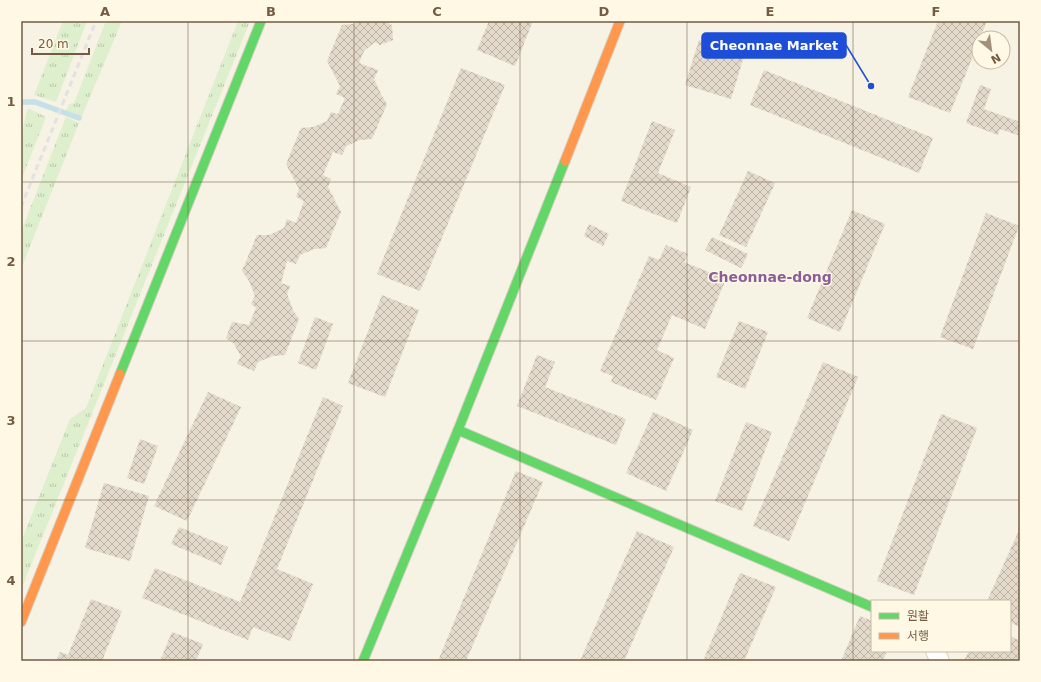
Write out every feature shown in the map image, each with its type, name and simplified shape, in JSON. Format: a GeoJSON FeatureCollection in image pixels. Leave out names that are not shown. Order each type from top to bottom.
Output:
{"type":"FeatureCollection","features":[{"type":"Feature","properties":{"kind":"street"},"geometry":{"type":"LineString","coordinates":[[21,622],[260,21]]}},
{"type":"Feature","properties":{"kind":"street"},"geometry":{"type":"LineString","coordinates":[[363,661],[458,430],[620,21]]}},
{"type":"Feature","properties":{"kind":"street"},"geometry":{"type":"LineString","coordinates":[[458,430],[871,607]]}},
{"type":"Feature","properties":{"kind":"street"},"geometry":{"type":"LineString","coordinates":[[936,652],[940,661]]}},
{"type":"Feature","properties":{"kind":"green space"},"geometry":{"type":"Polygon","coordinates":[[[63,21],[87,21],[56,102],[34,95],[63,21]]]}},
{"type":"Feature","properties":{"kind":"green space"},"geometry":{"type":"Polygon","coordinates":[[[106,21],[122,21],[81,118],[66,111],[69,104],[74,103],[106,21]]]}},
{"type":"Feature","properties":{"kind":"green space"},"geometry":{"type":"Polygon","coordinates":[[[238,21],[250,21],[21,590],[21,542],[70,419],[86,408],[238,21]]]}},
{"type":"Feature","properties":{"kind":"green space"},"geometry":{"type":"Polygon","coordinates":[[[28,108],[46,117],[21,180],[22,134],[28,108]]]}},
{"type":"Feature","properties":{"kind":"green space"},"geometry":{"type":"Polygon","coordinates":[[[66,117],[79,123],[21,269],[21,232],[66,117]]]}},
{"type":"Feature","properties":{"kind":"building"},"geometry":{"type":"Polygon","coordinates":[[[361,21],[384,21],[392,25],[393,40],[380,45],[375,42],[364,51],[359,63],[378,70],[374,79],[387,104],[372,139],[360,140],[346,146],[342,155],[333,152],[323,175],[331,179],[328,187],[341,212],[326,248],[314,249],[300,255],[296,264],[287,261],[281,283],[290,286],[287,294],[293,310],[299,319],[285,355],[273,356],[258,362],[254,371],[237,364],[241,356],[234,344],[226,338],[232,322],[249,325],[256,308],[251,304],[255,296],[249,281],[242,271],[257,235],[269,235],[284,228],[287,219],[296,223],[304,201],[296,197],[299,189],[286,164],[301,128],[313,127],[327,121],[331,112],[338,114],[345,98],[336,94],[340,86],[327,61],[342,25],[353,24],[361,21]]]}},
{"type":"Feature","properties":{"kind":"building"},"geometry":{"type":"Polygon","coordinates":[[[489,21],[533,21],[515,66],[477,50],[489,21]]]}},
{"type":"Feature","properties":{"kind":"building"},"geometry":{"type":"Polygon","coordinates":[[[938,21],[987,21],[983,30],[971,30],[971,61],[950,113],[908,97],[938,21]]]}},
{"type":"Feature","properties":{"kind":"building"},"geometry":{"type":"Polygon","coordinates":[[[699,40],[745,53],[731,99],[685,85],[699,40]]]}},
{"type":"Feature","properties":{"kind":"building"},"geometry":{"type":"Polygon","coordinates":[[[461,68],[505,85],[420,291],[377,274],[461,68]]]}},
{"type":"Feature","properties":{"kind":"building"},"geometry":{"type":"Polygon","coordinates":[[[764,70],[933,138],[919,173],[750,105],[764,70]]]}},
{"type":"Feature","properties":{"kind":"building"},"geometry":{"type":"Polygon","coordinates":[[[980,85],[991,89],[984,109],[1020,122],[1020,136],[1000,129],[998,135],[966,123],[980,85]]]}},
{"type":"Feature","properties":{"kind":"building"},"geometry":{"type":"Polygon","coordinates":[[[652,121],[675,130],[658,173],[691,187],[677,223],[621,201],[652,121]]]}},
{"type":"Feature","properties":{"kind":"building"},"geometry":{"type":"Polygon","coordinates":[[[748,171],[775,183],[746,247],[719,235],[748,171]]]}},
{"type":"Feature","properties":{"kind":"building"},"geometry":{"type":"Polygon","coordinates":[[[852,210],[885,224],[840,332],[807,318],[852,210]]]}},
{"type":"Feature","properties":{"kind":"building"},"geometry":{"type":"Polygon","coordinates":[[[986,213],[1019,226],[973,349],[940,337],[986,213]]]}},
{"type":"Feature","properties":{"kind":"building"},"geometry":{"type":"Polygon","coordinates":[[[589,224],[609,234],[603,246],[584,236],[589,224]]]}},
{"type":"Feature","properties":{"kind":"building"},"geometry":{"type":"Polygon","coordinates":[[[712,237],[748,254],[741,268],[705,250],[712,237]]]}},
{"type":"Feature","properties":{"kind":"building"},"geometry":{"type":"Polygon","coordinates":[[[666,245],[688,254],[684,262],[726,279],[705,329],[672,315],[657,350],[674,358],[656,400],[611,382],[613,376],[600,371],[649,256],[659,260],[666,245]]]}},
{"type":"Feature","properties":{"kind":"building"},"geometry":{"type":"Polygon","coordinates":[[[382,295],[419,310],[385,397],[348,383],[382,295]]]}},
{"type":"Feature","properties":{"kind":"building"},"geometry":{"type":"Polygon","coordinates":[[[315,317],[333,324],[316,370],[298,363],[315,317]]]}},
{"type":"Feature","properties":{"kind":"building"},"geometry":{"type":"Polygon","coordinates":[[[739,321],[768,332],[745,389],[716,377],[739,321]]]}},
{"type":"Feature","properties":{"kind":"building"},"geometry":{"type":"Polygon","coordinates":[[[537,355],[555,362],[545,387],[626,419],[616,445],[517,406],[537,355]]]}},
{"type":"Feature","properties":{"kind":"building"},"geometry":{"type":"Polygon","coordinates":[[[823,362],[858,377],[789,541],[753,526],[823,362]]]}},
{"type":"Feature","properties":{"kind":"building"},"geometry":{"type":"Polygon","coordinates":[[[208,392],[241,407],[187,521],[154,506],[208,392]]]}},
{"type":"Feature","properties":{"kind":"building"},"geometry":{"type":"Polygon","coordinates":[[[323,397],[343,406],[277,569],[313,584],[290,641],[253,627],[248,640],[142,598],[155,568],[240,602],[323,397]]]}},
{"type":"Feature","properties":{"kind":"building"},"geometry":{"type":"Polygon","coordinates":[[[653,412],[693,430],[666,491],[626,473],[653,412]]]}},
{"type":"Feature","properties":{"kind":"building"},"geometry":{"type":"Polygon","coordinates":[[[941,414],[977,428],[914,595],[877,581],[941,414]]]}},
{"type":"Feature","properties":{"kind":"building"},"geometry":{"type":"Polygon","coordinates":[[[746,422],[772,432],[742,511],[715,501],[746,422]]]}},
{"type":"Feature","properties":{"kind":"building"},"geometry":{"type":"Polygon","coordinates":[[[140,439],[158,446],[144,484],[127,478],[140,439]]]}},
{"type":"Feature","properties":{"kind":"building"},"geometry":{"type":"Polygon","coordinates":[[[516,471],[543,482],[466,661],[438,661],[516,471]]]}},
{"type":"Feature","properties":{"kind":"building"},"geometry":{"type":"Polygon","coordinates":[[[104,483],[149,496],[130,561],[85,548],[104,483]]]}},
{"type":"Feature","properties":{"kind":"building"},"geometry":{"type":"Polygon","coordinates":[[[179,527],[228,547],[221,565],[171,544],[179,527]]]}},
{"type":"Feature","properties":{"kind":"building"},"geometry":{"type":"Polygon","coordinates":[[[1020,528],[1020,627],[1011,622],[1011,600],[987,600],[1020,528]]]}},
{"type":"Feature","properties":{"kind":"building"},"geometry":{"type":"Polygon","coordinates":[[[637,531],[674,547],[624,661],[580,661],[637,531]]]}},
{"type":"Feature","properties":{"kind":"building"},"geometry":{"type":"Polygon","coordinates":[[[740,573],[776,587],[744,661],[703,661],[740,573]]]}},
{"type":"Feature","properties":{"kind":"building"},"geometry":{"type":"Polygon","coordinates":[[[91,599],[122,611],[102,661],[56,661],[60,652],[68,655],[91,599]]]}},
{"type":"Feature","properties":{"kind":"building"},"geometry":{"type":"Polygon","coordinates":[[[860,616],[871,621],[871,652],[887,652],[883,661],[841,661],[860,616]]]}},
{"type":"Feature","properties":{"kind":"building"},"geometry":{"type":"Polygon","coordinates":[[[172,632],[203,644],[196,661],[160,661],[172,632]]]}},
{"type":"Feature","properties":{"kind":"building"},"geometry":{"type":"Polygon","coordinates":[[[1011,636],[1020,641],[1020,661],[964,661],[968,652],[1011,652],[1011,636]]]}},
{"type":"Feature","properties":{"kind":"waterway"},"geometry":{"type":"LineString","coordinates":[[21,102],[35,102],[79,118]]}},
{"type":"Feature","properties":{"kind":"railway"},"geometry":{"type":"LineString","coordinates":[[21,207],[96,21]]}},
{"type":"Feature","properties":{"kind":"traffic: fast"},"geometry":{"type":"LineString","coordinates":[[120,374],[261,21]]}},
{"type":"Feature","properties":{"kind":"traffic: fast"},"geometry":{"type":"LineString","coordinates":[[363,661],[458,430],[565,161]]}},
{"type":"Feature","properties":{"kind":"traffic: fast"},"geometry":{"type":"LineString","coordinates":[[458,430],[871,607]]}},
{"type":"Feature","properties":{"kind":"traffic: slow"},"geometry":{"type":"LineString","coordinates":[[565,161],[620,21]]}},
{"type":"Feature","properties":{"kind":"traffic: slow"},"geometry":{"type":"LineString","coordinates":[[21,622],[120,374]]}},
{"type":"Feature","properties":{"kind":"place","name":"Cheonnae Market"},"geometry":{"type":"Point","coordinates":[871,86]}},
{"type":"Feature","properties":{"kind":"district","name":"Cheonnae-dong"},"geometry":{"type":"Point","coordinates":[770,277]}}]}
